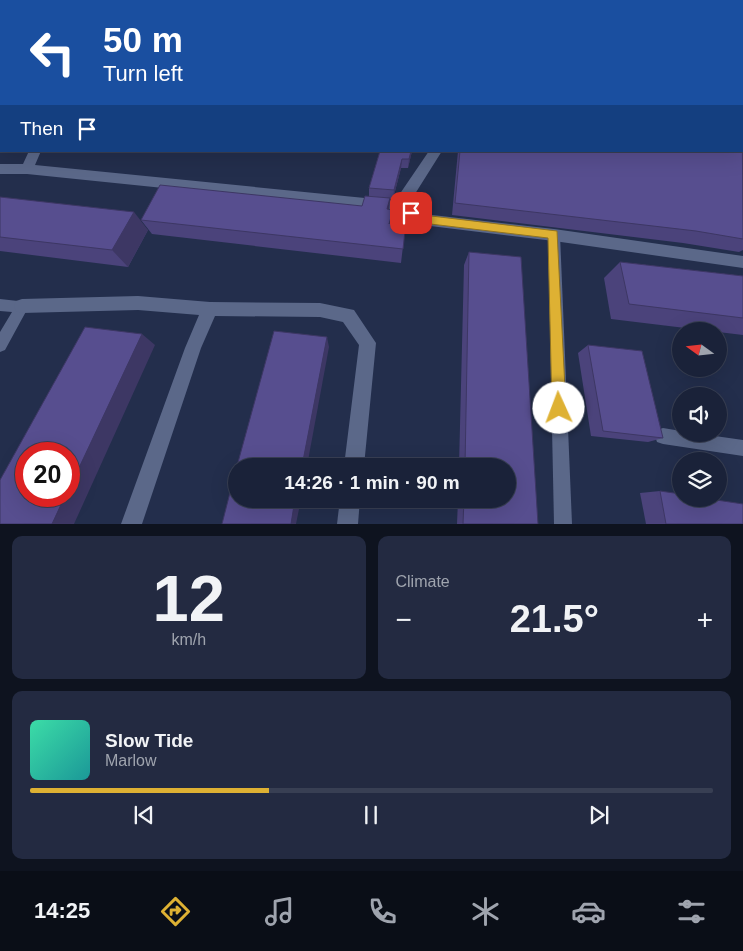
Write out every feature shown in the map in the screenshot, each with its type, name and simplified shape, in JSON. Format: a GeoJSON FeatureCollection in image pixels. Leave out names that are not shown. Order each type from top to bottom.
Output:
{"type":"FeatureCollection","features":[{"type":"Feature","properties":{"kind":"street"},"geometry":{"type":"LineString","coordinates":[[27,168],[35,152]]}},
{"type":"Feature","properties":{"kind":"street"},"geometry":{"type":"LineString","coordinates":[[400,207],[435,152]]}},
{"type":"Feature","properties":{"kind":"street"},"geometry":{"type":"LineString","coordinates":[[0,169],[27,168],[400,207],[422,219],[554,234],[743,262]]}},
{"type":"Feature","properties":{"kind":"street"},"geometry":{"type":"LineString","coordinates":[[22,306],[138,302],[210,310],[320,310],[348,315],[368,343],[355,458]]}},
{"type":"Feature","properties":{"kind":"street"},"geometry":{"type":"LineString","coordinates":[[131,524],[193,348],[210,310]]}},
{"type":"Feature","properties":{"kind":"street"},"geometry":{"type":"LineString","coordinates":[[347,524],[349,508]]}},
{"type":"Feature","properties":{"kind":"lane"},"geometry":{"type":"LineString","coordinates":[[554,234],[562,524]]}},
{"type":"Feature","properties":{"kind":"lane"},"geometry":{"type":"LineString","coordinates":[[0,305],[22,306],[0,345]]}},
{"type":"Feature","properties":{"kind":"lane"},"geometry":{"type":"LineString","coordinates":[[663,436],[743,448]]}},
{"type":"Feature","properties":{"kind":"building"},"geometry":{"type":"Polygon","coordinates":[[[380,152],[411,152],[409,159],[402,159],[394,190],[369,188],[380,152]]]}},
{"type":"Feature","properties":{"kind":"building"},"geometry":{"type":"Polygon","coordinates":[[[460,152],[742,152],[743,239],[696,231],[455,203],[460,152]]]}},
{"type":"Feature","properties":{"kind":"building"},"geometry":{"type":"Polygon","coordinates":[[[160,185],[362,206],[365,196],[390,198],[387,209],[393,210],[389,224],[406,203],[408,204],[403,249],[141,220],[160,185]]]}},
{"type":"Feature","properties":{"kind":"building"},"geometry":{"type":"Polygon","coordinates":[[[0,197],[134,212],[112,250],[0,237],[0,197]]]}},
{"type":"Feature","properties":{"kind":"building"},"geometry":{"type":"Polygon","coordinates":[[[469,252],[521,257],[538,524],[463,524],[464,508],[516,508],[516,458],[465,458],[469,252]]]}},
{"type":"Feature","properties":{"kind":"building"},"geometry":{"type":"Polygon","coordinates":[[[620,262],[743,276],[743,318],[629,304],[620,262]]]}},
{"type":"Feature","properties":{"kind":"building"},"geometry":{"type":"Polygon","coordinates":[[[85,327],[142,334],[80,466],[80,442],[21,442],[85,327]]]}},
{"type":"Feature","properties":{"kind":"building"},"geometry":{"type":"Polygon","coordinates":[[[274,331],[327,337],[304,458],[239,458],[274,331]]]}},
{"type":"Feature","properties":{"kind":"building"},"geometry":{"type":"Polygon","coordinates":[[[588,345],[642,351],[663,438],[603,431],[588,345]]]}},
{"type":"Feature","properties":{"kind":"building"},"geometry":{"type":"Polygon","coordinates":[[[15,453],[15,507],[60,507],[52,524],[0,524],[0,480],[15,453]]]}},
{"type":"Feature","properties":{"kind":"building"},"geometry":{"type":"Polygon","coordinates":[[[660,491],[672,493],[672,507],[727,507],[727,502],[743,504],[743,524],[666,524],[660,491]]]}},
{"type":"Feature","properties":{"kind":"building"},"geometry":{"type":"Polygon","coordinates":[[[228,500],[228,508],[294,508],[291,524],[222,524],[228,500]]]}},
{"type":"Feature","properties":{"kind":"route"},"geometry":{"type":"LineString","coordinates":[[411,213],[422,219],[554,234],[559,408]]}}]}
